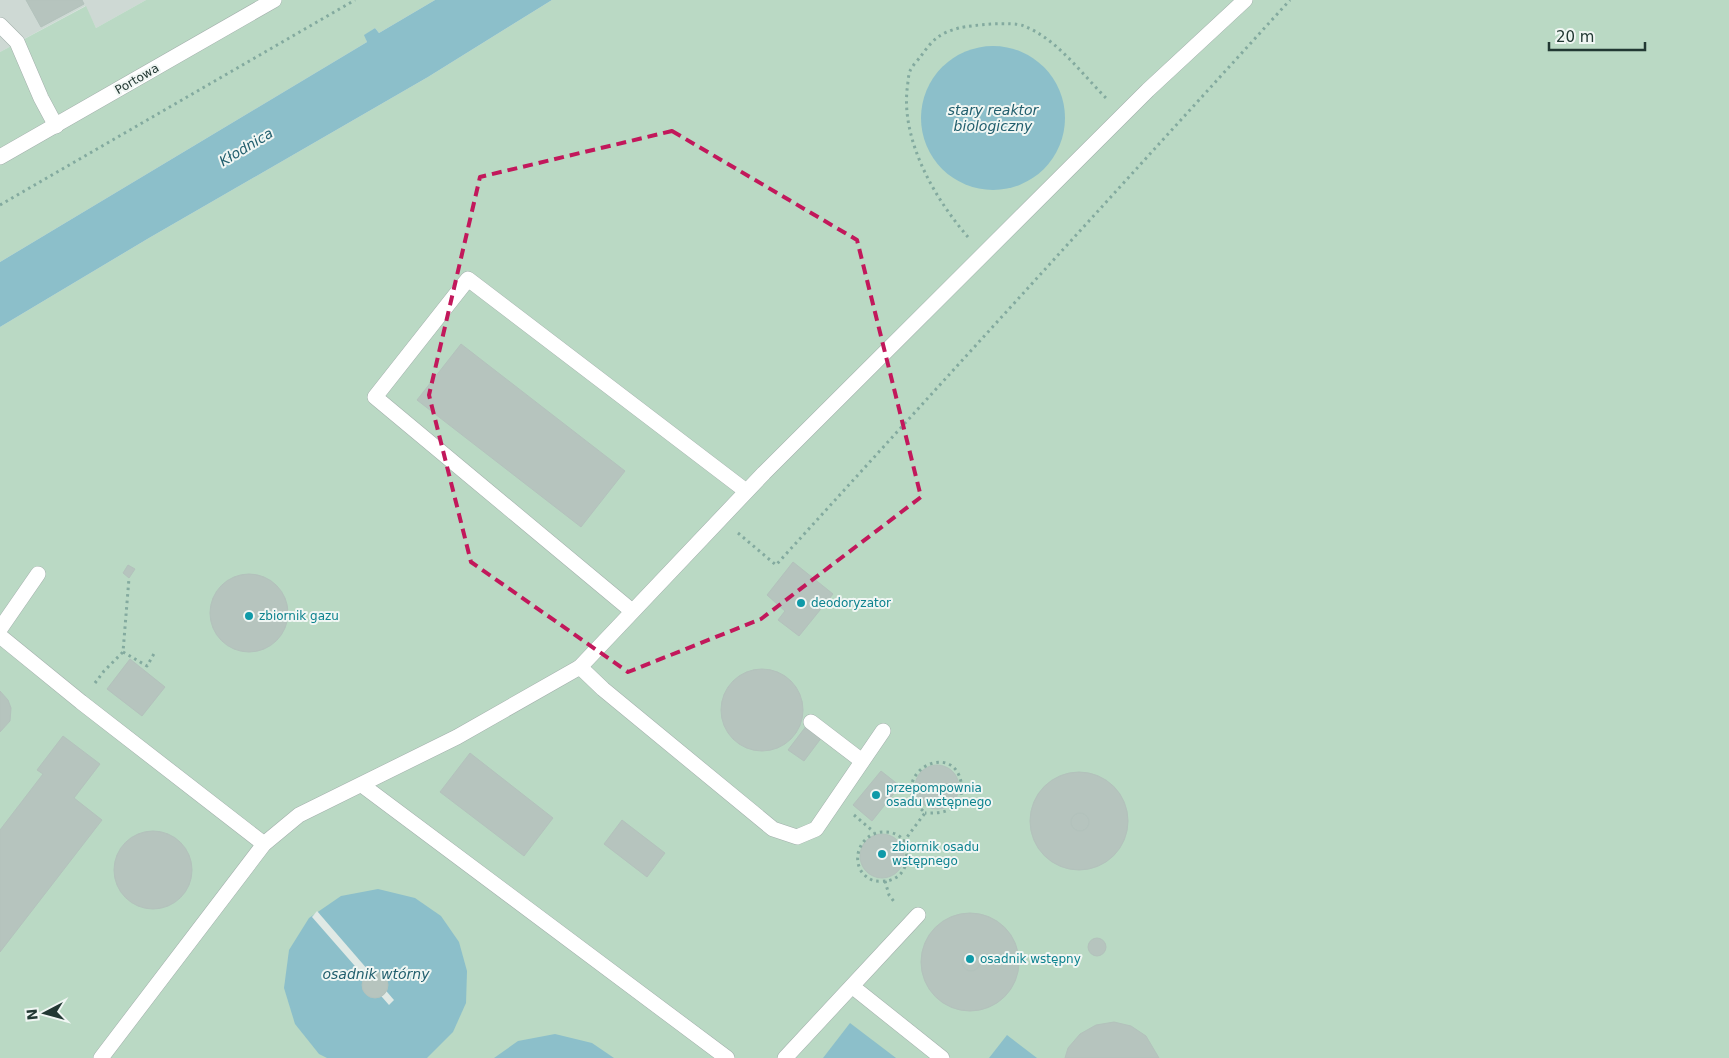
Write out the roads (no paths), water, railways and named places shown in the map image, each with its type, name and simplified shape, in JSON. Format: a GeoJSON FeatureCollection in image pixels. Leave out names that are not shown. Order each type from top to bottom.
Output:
{"type":"FeatureCollection","features":[{"type":"Feature","properties":{"kind":"street","name":"Portowa"},"geometry":{"type":"LineString","coordinates":[[0,157],[274,0]]}},
{"type":"Feature","properties":{"kind":"street"},"geometry":{"type":"LineString","coordinates":[[101,1058],[264,844],[298,815],[457,737],[580,667],[746,491],[1122,116],[1245,0]]}},
{"type":"Feature","properties":{"kind":"street"},"geometry":{"type":"LineString","coordinates":[[0,25],[16,42],[37,90],[56,126]]}},
{"type":"Feature","properties":{"kind":"street"},"geometry":{"type":"LineString","coordinates":[[632,611],[375,397],[468,279],[746,491]]}},
{"type":"Feature","properties":{"kind":"street"},"geometry":{"type":"LineString","coordinates":[[0,629],[38,574]]}},
{"type":"Feature","properties":{"kind":"street"},"geometry":{"type":"LineString","coordinates":[[0,636],[80,702],[264,844]]}},
{"type":"Feature","properties":{"kind":"street"},"geometry":{"type":"LineString","coordinates":[[580,667],[603,689],[773,829],[797,836],[816,829],[883,731]]}},
{"type":"Feature","properties":{"kind":"street"},"geometry":{"type":"LineString","coordinates":[[811,722],[862,761]]}},
{"type":"Feature","properties":{"kind":"street"},"geometry":{"type":"LineString","coordinates":[[362,785],[727,1058]]}},
{"type":"Feature","properties":{"kind":"street"},"geometry":{"type":"LineString","coordinates":[[786,1058],[918,915]]}},
{"type":"Feature","properties":{"kind":"street"},"geometry":{"type":"LineString","coordinates":[[852,987],[942,1058]]}},
{"type":"Feature","properties":{"kind":"water","name":"Kłodnica"},"geometry":{"type":"Polygon","coordinates":[[[435,0],[552,0],[428,77],[149,238],[0,327],[0,262],[367,42],[364,35],[375,28],[379,33],[435,0]]]}},
{"type":"Feature","properties":{"kind":"water","name":"stary reaktor biologiczny"},"geometry":{"type":"Polygon","coordinates":[[[993,46],[1021,51],[1044,67],[1060,90],[1065,118],[1060,146],[1044,169],[1021,185],[993,190],[965,185],[942,169],[926,146],[921,118],[926,90],[942,67],[965,51],[993,46]]]}},
{"type":"Feature","properties":{"kind":"water","name":"osadnik wtórny"},"geometry":{"type":"Polygon","coordinates":[[[378,889],[415,898],[441,916],[459,942],[467,971],[466,1003],[453,1032],[427,1058],[327,1058],[319,1054],[295,1024],[284,988],[289,950],[309,918],[341,896],[378,889]]]}},
{"type":"Feature","properties":{"kind":"water"},"geometry":{"type":"Polygon","coordinates":[[[850,1023],[896,1058],[823,1058],[850,1023]]]}},
{"type":"Feature","properties":{"kind":"water"},"geometry":{"type":"Polygon","coordinates":[[[555,1034],[592,1043],[614,1058],[494,1058],[518,1041],[555,1034]]]}},
{"type":"Feature","properties":{"kind":"water"},"geometry":{"type":"Polygon","coordinates":[[[1007,1035],[1037,1058],[989,1058],[1007,1035]]]}},
{"type":"Feature","properties":{"kind":"place","name":"deodoryzator"},"geometry":{"type":"Point","coordinates":[801,603]}},
{"type":"Feature","properties":{"kind":"place","name":"zbiornik gazu"},"geometry":{"type":"Point","coordinates":[249,616]}},
{"type":"Feature","properties":{"kind":"place","name":"przepompownia osadu wstępnego"},"geometry":{"type":"Point","coordinates":[876,795]}},
{"type":"Feature","properties":{"kind":"place","name":"zbiornik osadu wstępnego"},"geometry":{"type":"Point","coordinates":[882,854]}},
{"type":"Feature","properties":{"kind":"place","name":"osadnik wstępny"},"geometry":{"type":"Point","coordinates":[970,959]}}]}
